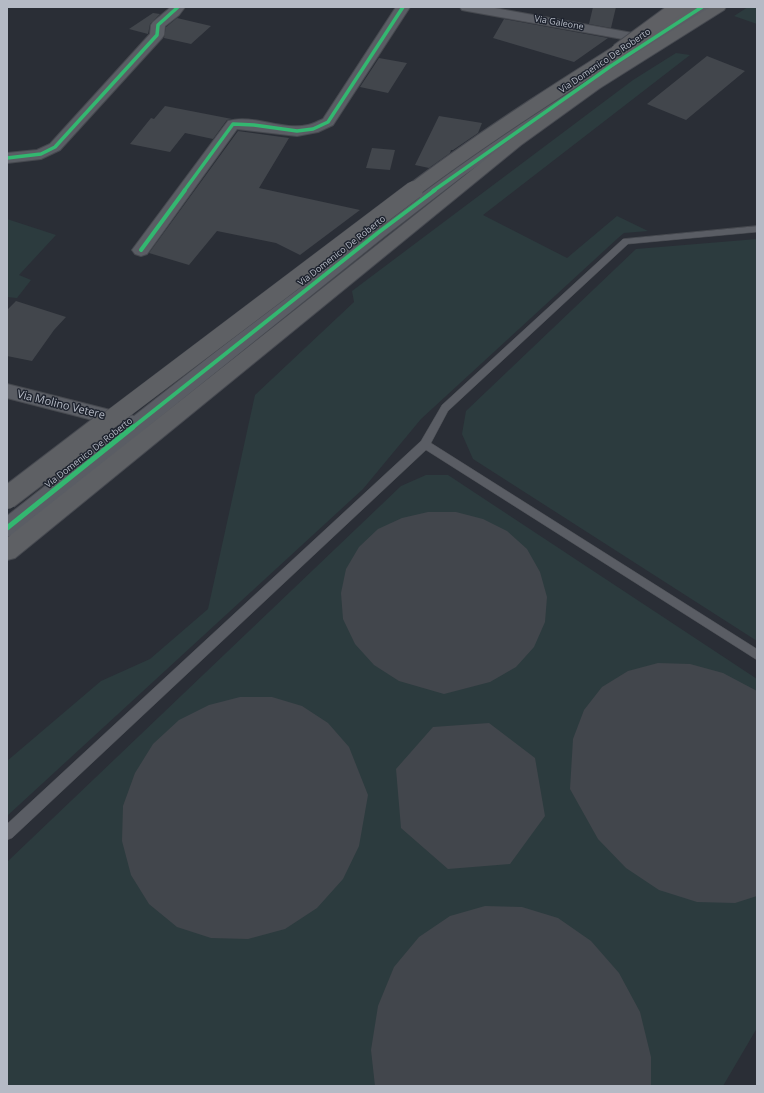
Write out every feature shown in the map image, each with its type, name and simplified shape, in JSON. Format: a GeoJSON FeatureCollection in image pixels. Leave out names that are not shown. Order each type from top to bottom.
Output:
{"type":"FeatureCollection","features":[{"type":"Feature","properties":{"kind":"highway"},"geometry":{"type":"LineString","coordinates":[[618,51],[678,7]]}},
{"type":"Feature","properties":{"kind":"highway"},"geometry":{"type":"LineString","coordinates":[[7,498],[444,167],[618,51],[690,7]]}},
{"type":"Feature","properties":{"kind":"highway"},"geometry":{"type":"LineString","coordinates":[[7,551],[516,142],[595,85],[719,7]]}},
{"type":"Feature","properties":{"kind":"street"},"geometry":{"type":"LineString","coordinates":[[7,158],[41,154],[55,147],[83,118],[157,34],[158,25],[178,7]]}},
{"type":"Feature","properties":{"kind":"street"},"geometry":{"type":"LineString","coordinates":[[141,250],[234,124],[254,125],[297,131],[313,129],[328,122],[403,7]]}},
{"type":"Feature","properties":{"kind":"street","name":"Via Galeone"},"geometry":{"type":"LineString","coordinates":[[467,7],[651,40]]}},
{"type":"Feature","properties":{"kind":"street","name":"Via Domenico De Roberto"},"geometry":{"type":"LineString","coordinates":[[7,528],[379,232],[457,173],[610,66],[702,7]]}},
{"type":"Feature","properties":{"kind":"street","name":"Via Molino Vetere"},"geometry":{"type":"LineString","coordinates":[[7,391],[138,424]]}},
{"type":"Feature","properties":{"kind":"lane"},"geometry":{"type":"LineString","coordinates":[[7,833],[425,444],[445,408],[626,241],[757,229]]}},
{"type":"Feature","properties":{"kind":"lane"},"geometry":{"type":"LineString","coordinates":[[425,444],[757,656]]}},
{"type":"Feature","properties":{"kind":"shaded area"},"geometry":{"type":"Polygon","coordinates":[[[748,7],[757,7],[757,24],[734,16],[748,7]]]}},
{"type":"Feature","properties":{"kind":"shaded area"},"geometry":{"type":"Polygon","coordinates":[[[676,53],[690,55],[483,215],[567,258],[617,216],[648,231],[624,233],[618,238],[421,419],[363,489],[7,816],[7,761],[101,681],[150,659],[208,609],[255,395],[354,302],[352,291],[633,80],[676,53]]]}},
{"type":"Feature","properties":{"kind":"shaded area"},"geometry":{"type":"Polygon","coordinates":[[[7,219],[56,235],[19,275],[31,280],[17,298],[7,297],[7,219]]]}},
{"type":"Feature","properties":{"kind":"shaded area"},"geometry":{"type":"Polygon","coordinates":[[[757,239],[757,641],[473,459],[462,434],[466,411],[636,249],[757,239]]]}},
{"type":"Feature","properties":{"kind":"shaded area"},"geometry":{"type":"Polygon","coordinates":[[[426,475],[448,475],[757,679],[757,1028],[723,1086],[7,1086],[7,862],[401,486],[426,475]]]}},
{"type":"Feature","properties":{"kind":"building"},"geometry":{"type":"Polygon","coordinates":[[[593,7],[616,7],[611,28],[589,24],[593,7]]]}},
{"type":"Feature","properties":{"kind":"building"},"geometry":{"type":"Polygon","coordinates":[[[153,13],[160,14],[150,24],[148,34],[129,29],[153,13]]]}},
{"type":"Feature","properties":{"kind":"building"},"geometry":{"type":"Polygon","coordinates":[[[177,18],[211,26],[191,44],[164,38],[166,27],[177,18]]]}},
{"type":"Feature","properties":{"kind":"building"},"geometry":{"type":"Polygon","coordinates":[[[504,19],[608,38],[574,62],[493,38],[504,19]]]}},
{"type":"Feature","properties":{"kind":"building"},"geometry":{"type":"Polygon","coordinates":[[[707,56],[745,71],[686,120],[647,104],[707,56]]]}},
{"type":"Feature","properties":{"kind":"building"},"geometry":{"type":"Polygon","coordinates":[[[379,58],[407,63],[388,93],[360,87],[379,58]]]}},
{"type":"Feature","properties":{"kind":"building"},"geometry":{"type":"Polygon","coordinates":[[[165,106],[232,119],[227,120],[213,139],[185,133],[170,152],[130,144],[151,118],[154,119],[165,106]]]}},
{"type":"Feature","properties":{"kind":"building"},"geometry":{"type":"Polygon","coordinates":[[[439,116],[482,123],[478,133],[451,150],[450,153],[429,168],[415,165],[439,116]]]}},
{"type":"Feature","properties":{"kind":"building"},"geometry":{"type":"Polygon","coordinates":[[[238,131],[289,138],[259,188],[360,210],[300,255],[276,243],[217,231],[189,265],[149,253],[238,131]]]}},
{"type":"Feature","properties":{"kind":"building"},"geometry":{"type":"Polygon","coordinates":[[[372,148],[395,150],[390,170],[366,168],[372,148]]]}},
{"type":"Feature","properties":{"kind":"building"},"geometry":{"type":"Polygon","coordinates":[[[16,301],[66,317],[54,330],[32,361],[7,356],[7,310],[16,301]]]}},
{"type":"Feature","properties":{"kind":"building"},"geometry":{"type":"Polygon","coordinates":[[[428,512],[456,512],[483,519],[507,531],[527,549],[540,572],[547,597],[545,622],[534,647],[516,667],[490,682],[444,694],[399,681],[374,665],[355,644],[343,619],[341,593],[346,569],[359,547],[378,529],[402,518],[428,512]]]}},
{"type":"Feature","properties":{"kind":"building"},"geometry":{"type":"Polygon","coordinates":[[[658,663],[690,664],[723,673],[757,691],[757,896],[735,903],[697,902],[659,890],[626,868],[598,839],[570,789],[573,739],[584,710],[602,687],[628,671],[658,663]]]}},
{"type":"Feature","properties":{"kind":"building"},"geometry":{"type":"Polygon","coordinates":[[[240,697],[272,697],[302,706],[328,723],[349,747],[368,795],[359,846],[343,879],[317,908],[285,929],[248,939],[211,938],[177,927],[149,904],[131,875],[122,841],[123,806],[135,773],[153,744],[179,720],[209,705],[240,697]]]}},
{"type":"Feature","properties":{"kind":"building"},"geometry":{"type":"Polygon","coordinates":[[[489,723],[535,758],[545,816],[510,864],[448,869],[401,828],[396,769],[433,727],[489,723]]]}},
{"type":"Feature","properties":{"kind":"building"},"geometry":{"type":"Polygon","coordinates":[[[485,906],[522,907],[558,918],[591,941],[619,973],[640,1012],[651,1057],[651,1086],[375,1086],[371,1050],[378,1006],[394,967],[419,937],[450,916],[485,906]]]}},
{"type":"Feature","properties":{"kind":"cycle path"},"geometry":{"type":"LineString","coordinates":[[7,158],[41,154],[55,147],[157,35],[158,25],[178,7]]}},
{"type":"Feature","properties":{"kind":"cycle path"},"geometry":{"type":"LineString","coordinates":[[141,250],[233,124],[254,125],[297,131],[313,129],[328,122],[403,7]]}},
{"type":"Feature","properties":{"kind":"cycle path"},"geometry":{"type":"LineString","coordinates":[[7,528],[379,232],[457,173],[611,66],[702,7]]}}]}
